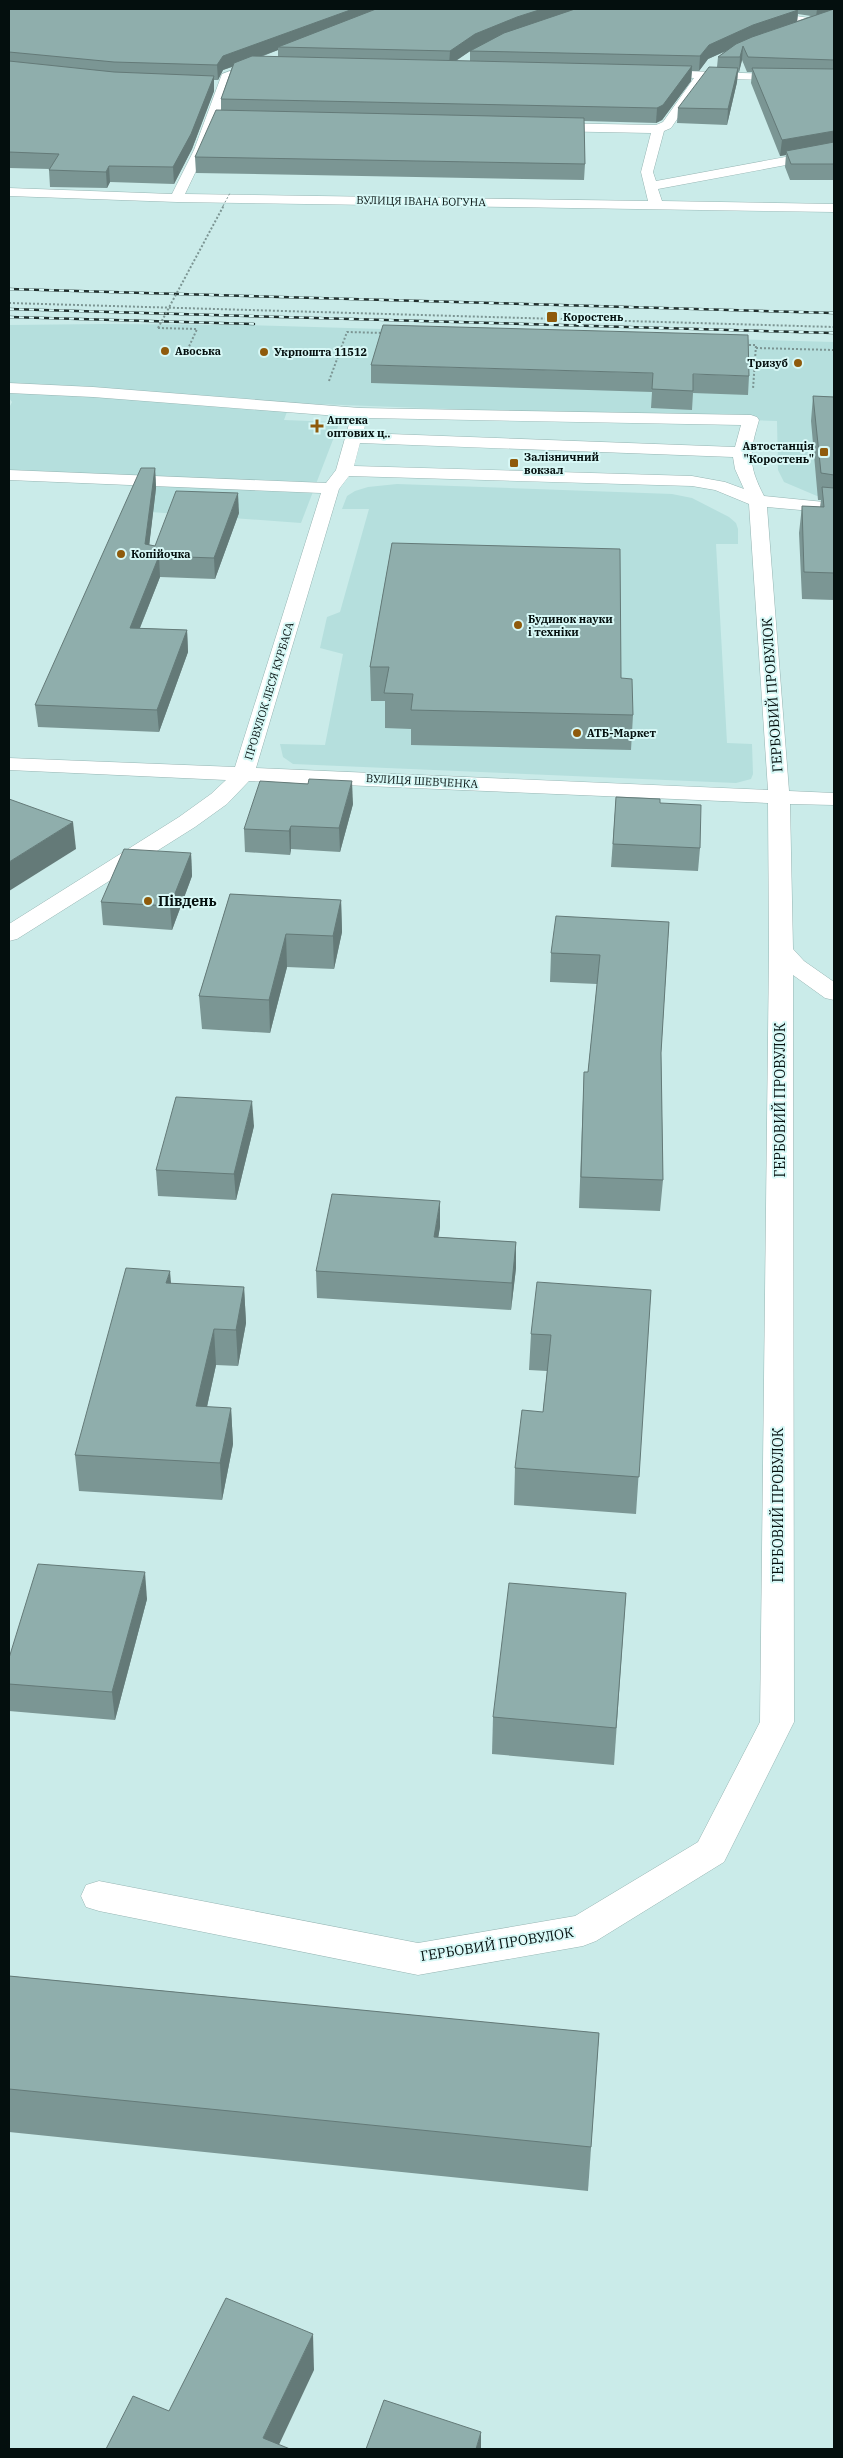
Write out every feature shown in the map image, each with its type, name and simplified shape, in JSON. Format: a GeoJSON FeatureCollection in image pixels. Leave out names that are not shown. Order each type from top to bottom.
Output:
{"type":"FeatureCollection","features":[{"type":"Feature","properties":{"kind":"street"},"geometry":{"type":"LineString","coordinates":[[732,9],[821,21],[791,31]]}},
{"type":"Feature","properties":{"kind":"street"},"geometry":{"type":"LineString","coordinates":[[177,198],[216,119],[217,86],[228,74],[280,56]]}},
{"type":"Feature","properties":{"kind":"street"},"geometry":{"type":"LineString","coordinates":[[535,126],[658,129],[667,125],[702,75],[713,63]]}},
{"type":"Feature","properties":{"kind":"street"},"geometry":{"type":"LineString","coordinates":[[254,66],[273,66]]}},
{"type":"Feature","properties":{"kind":"street"},"geometry":{"type":"LineString","coordinates":[[643,73],[834,79]]}},
{"type":"Feature","properties":{"kind":"street"},"geometry":{"type":"LineString","coordinates":[[656,205],[647,172],[658,129]]}},
{"type":"Feature","properties":{"kind":"street"},"geometry":{"type":"LineString","coordinates":[[651,186],[834,152]]}},
{"type":"Feature","properties":{"kind":"street","name":"ВУЛИЦЯ ІВАНА БОГУНА"},"geometry":{"type":"LineString","coordinates":[[9,192],[177,198],[834,208]]}},
{"type":"Feature","properties":{"kind":"street"},"geometry":{"type":"LineString","coordinates":[[9,388],[93,392],[360,413],[751,420],[741,452],[741,467],[758,501]]}},
{"type":"Feature","properties":{"kind":"street","name":"ПРОВУЛОК ЛЕСЯ КУРБАСА"},"geometry":{"type":"LineString","coordinates":[[9,934],[187,822],[219,799],[244,773],[337,479],[360,413]]}},
{"type":"Feature","properties":{"kind":"street"},"geometry":{"type":"LineString","coordinates":[[352,438],[741,452]]}},
{"type":"Feature","properties":{"kind":"street"},"geometry":{"type":"LineString","coordinates":[[9,475],[692,481],[719,486],[758,501],[834,508]]}},
{"type":"Feature","properties":{"kind":"street","name":"ГЕРБОВИЙ ПРОВУЛОК"},"geometry":{"type":"LineString","coordinates":[[99,1896],[418,1958],[583,1930],[711,1852],[777,1722],[781,951],[779,797],[758,501]]}},
{"type":"Feature","properties":{"kind":"street","name":"ВУЛИЦЯ ШЕВЧЕНКА"},"geometry":{"type":"LineString","coordinates":[[9,764],[834,799]]}},
{"type":"Feature","properties":{"kind":"street"},"geometry":{"type":"LineString","coordinates":[[781,951],[796,966],[834,994]]}},
{"type":"Feature","properties":{"kind":"path"},"geometry":{"type":"LineString","coordinates":[[187,352],[198,329],[158,328],[230,193]]}},
{"type":"Feature","properties":{"kind":"path"},"geometry":{"type":"LineString","coordinates":[[9,303],[834,327]]}},
{"type":"Feature","properties":{"kind":"path"},"geometry":{"type":"LineString","coordinates":[[319,410],[348,332],[387,333]]}},
{"type":"Feature","properties":{"kind":"path"},"geometry":{"type":"LineString","coordinates":[[736,344],[756,345],[756,348],[834,350]]}},
{"type":"Feature","properties":{"kind":"path"},"geometry":{"type":"LineString","coordinates":[[751,420],[756,348]]}},
{"type":"Feature","properties":{"kind":"shaded area"},"geometry":{"type":"Polygon","coordinates":[[[9,325],[244,325],[834,342],[834,497],[817,496],[784,482],[778,470],[777,421],[290,403],[284,420],[335,422],[339,424],[301,523],[137,511],[152,483],[9,476],[9,408],[12,402],[9,398],[9,325]]]}},
{"type":"Feature","properties":{"kind":"shaded area"},"geometry":{"type":"Polygon","coordinates":[[[397,484],[672,494],[692,498],[729,517],[736,523],[738,529],[738,544],[716,544],[727,743],[752,744],[753,774],[751,779],[736,783],[293,764],[283,757],[280,744],[325,745],[343,654],[320,648],[327,617],[340,612],[369,509],[342,509],[347,496],[368,487],[397,484]]]}},
{"type":"Feature","properties":{"kind":"building"},"geometry":{"type":"Polygon","coordinates":[[[9,9],[353,9],[223,56],[217,65],[114,62],[9,52],[9,9]]]}},
{"type":"Feature","properties":{"kind":"building"},"geometry":{"type":"Polygon","coordinates":[[[376,9],[542,9],[475,34],[450,51],[278,47],[376,9]]]}},
{"type":"Feature","properties":{"kind":"building"},"geometry":{"type":"Polygon","coordinates":[[[575,9],[798,10],[753,25],[709,45],[700,56],[470,51],[504,33],[575,9]]]}},
{"type":"Feature","properties":{"kind":"building"},"geometry":{"type":"Polygon","coordinates":[[[834,9],[834,60],[748,57],[743,46],[740,57],[718,57],[736,44],[752,37],[834,9]]]}},
{"type":"Feature","properties":{"kind":"building"},"geometry":{"type":"Polygon","coordinates":[[[252,56],[692,66],[663,105],[657,108],[221,99],[234,63],[252,56]]]}},
{"type":"Feature","properties":{"kind":"building"},"geometry":{"type":"Polygon","coordinates":[[[9,61],[114,72],[214,76],[191,134],[173,167],[109,166],[106,172],[49,170],[59,154],[9,152],[9,61]]]}},
{"type":"Feature","properties":{"kind":"building"},"geometry":{"type":"Polygon","coordinates":[[[709,67],[738,68],[728,109],[678,108],[709,67]]]}},
{"type":"Feature","properties":{"kind":"building"},"geometry":{"type":"Polygon","coordinates":[[[752,68],[834,69],[834,131],[782,140],[752,68]]]}},
{"type":"Feature","properties":{"kind":"building"},"geometry":{"type":"Polygon","coordinates":[[[216,110],[584,118],[585,164],[195,157],[216,110]]]}},
{"type":"Feature","properties":{"kind":"building"},"geometry":{"type":"Polygon","coordinates":[[[834,142],[834,164],[791,164],[786,151],[834,142]]]}},
{"type":"Feature","properties":{"kind":"building"},"geometry":{"type":"Polygon","coordinates":[[[383,325],[748,335],[749,376],[693,374],[693,391],[652,389],[653,373],[371,365],[383,325]]]}},
{"type":"Feature","properties":{"kind":"building","name":"Автостанція \"Коростень\""},"geometry":{"type":"Polygon","coordinates":[[[813,396],[834,397],[834,475],[821,473],[813,396]]]}},
{"type":"Feature","properties":{"kind":"building"},"geometry":{"type":"Polygon","coordinates":[[[141,468],[155,468],[145,544],[155,546],[176,491],[238,493],[214,558],[159,556],[130,628],[187,630],[157,710],[35,705],[141,468]]]}},
{"type":"Feature","properties":{"kind":"building"},"geometry":{"type":"Polygon","coordinates":[[[822,487],[834,488],[834,573],[804,572],[802,506],[824,507],[822,487]]]}},
{"type":"Feature","properties":{"kind":"building","name":"Будинок науки і техніки"},"geometry":{"type":"Polygon","coordinates":[[[392,543],[620,549],[621,678],[632,679],[633,715],[411,710],[413,694],[384,693],[389,667],[370,667],[392,543]]]}},
{"type":"Feature","properties":{"kind":"building"},"geometry":{"type":"Polygon","coordinates":[[[309,779],[352,781],[339,828],[291,826],[289,831],[244,829],[260,781],[308,784],[309,779]]]}},
{"type":"Feature","properties":{"kind":"building"},"geometry":{"type":"Polygon","coordinates":[[[616,797],[660,799],[660,803],[701,805],[700,848],[613,844],[616,797]]]}},
{"type":"Feature","properties":{"kind":"building"},"geometry":{"type":"Polygon","coordinates":[[[9,799],[73,822],[9,862],[9,799]]]}},
{"type":"Feature","properties":{"kind":"building"},"geometry":{"type":"Polygon","coordinates":[[[124,849],[191,853],[170,906],[101,902],[124,849]]]}},
{"type":"Feature","properties":{"kind":"building"},"geometry":{"type":"Polygon","coordinates":[[[230,894],[341,900],[333,936],[286,934],[269,1000],[199,996],[230,894]]]}},
{"type":"Feature","properties":{"kind":"building"},"geometry":{"type":"Polygon","coordinates":[[[556,916],[669,922],[661,1053],[663,1180],[581,1177],[584,1072],[588,1072],[600,955],[551,953],[556,916]]]}},
{"type":"Feature","properties":{"kind":"building"},"geometry":{"type":"Polygon","coordinates":[[[176,1097],[252,1101],[234,1174],[156,1170],[176,1097]]]}},
{"type":"Feature","properties":{"kind":"building"},"geometry":{"type":"Polygon","coordinates":[[[332,1194],[440,1201],[434,1237],[516,1242],[512,1283],[316,1271],[332,1194]]]}},
{"type":"Feature","properties":{"kind":"building"},"geometry":{"type":"Polygon","coordinates":[[[126,1268],[170,1271],[166,1283],[244,1287],[236,1330],[214,1329],[196,1406],[231,1408],[220,1463],[75,1455],[126,1268]]]}},
{"type":"Feature","properties":{"kind":"building"},"geometry":{"type":"Polygon","coordinates":[[[537,1282],[651,1290],[639,1477],[515,1468],[522,1410],[543,1412],[551,1335],[531,1334],[537,1282]]]}},
{"type":"Feature","properties":{"kind":"building"},"geometry":{"type":"Polygon","coordinates":[[[38,1564],[145,1572],[112,1692],[9,1684],[9,1658],[38,1564]]]}},
{"type":"Feature","properties":{"kind":"building"},"geometry":{"type":"Polygon","coordinates":[[[509,1583],[626,1593],[616,1728],[493,1717],[509,1583]]]}},
{"type":"Feature","properties":{"kind":"building"},"geometry":{"type":"Polygon","coordinates":[[[9,1976],[599,2033],[591,2147],[9,2089],[9,1976]]]}},
{"type":"Feature","properties":{"kind":"building"},"geometry":{"type":"Polygon","coordinates":[[[226,2298],[313,2334],[263,2438],[290,2449],[106,2449],[133,2396],[169,2411],[226,2298]]]}},
{"type":"Feature","properties":{"kind":"building"},"geometry":{"type":"Polygon","coordinates":[[[384,2400],[481,2432],[476,2449],[366,2449],[384,2400]]]}},
{"type":"Feature","properties":{"kind":"railway"},"geometry":{"type":"LineString","coordinates":[[9,289],[834,313]]}},
{"type":"Feature","properties":{"kind":"railway"},"geometry":{"type":"LineString","coordinates":[[9,309],[834,333]]}},
{"type":"Feature","properties":{"kind":"railway"},"geometry":{"type":"LineString","coordinates":[[9,317],[254,324]]}},
{"type":"Feature","properties":{"kind":"place","name":"Коростень"},"geometry":{"type":"Point","coordinates":[552,317]}},
{"type":"Feature","properties":{"kind":"place","name":"Авоська"},"geometry":{"type":"Point","coordinates":[165,351]}},
{"type":"Feature","properties":{"kind":"place","name":"Укрпошта 11512"},"geometry":{"type":"Point","coordinates":[264,352]}},
{"type":"Feature","properties":{"kind":"place","name":"Тризуб"},"geometry":{"type":"Point","coordinates":[798,363]}},
{"type":"Feature","properties":{"kind":"place","name":"Аптека оптових ц‥"},"geometry":{"type":"Point","coordinates":[317,426]}},
{"type":"Feature","properties":{"kind":"place","name":"Автостанція \"Коростень\""},"geometry":{"type":"Point","coordinates":[824,452]}},
{"type":"Feature","properties":{"kind":"place","name":"Залізничний вокзал"},"geometry":{"type":"Point","coordinates":[514,463]}},
{"type":"Feature","properties":{"kind":"place","name":"Копійочка"},"geometry":{"type":"Point","coordinates":[121,554]}},
{"type":"Feature","properties":{"kind":"place","name":"Будинок науки і техніки"},"geometry":{"type":"Point","coordinates":[518,625]}},
{"type":"Feature","properties":{"kind":"place","name":"АТБ-Маркет"},"geometry":{"type":"Point","coordinates":[577,733]}},
{"type":"Feature","properties":{"kind":"place","name":"Південь"},"geometry":{"type":"Point","coordinates":[148,901]}}]}
